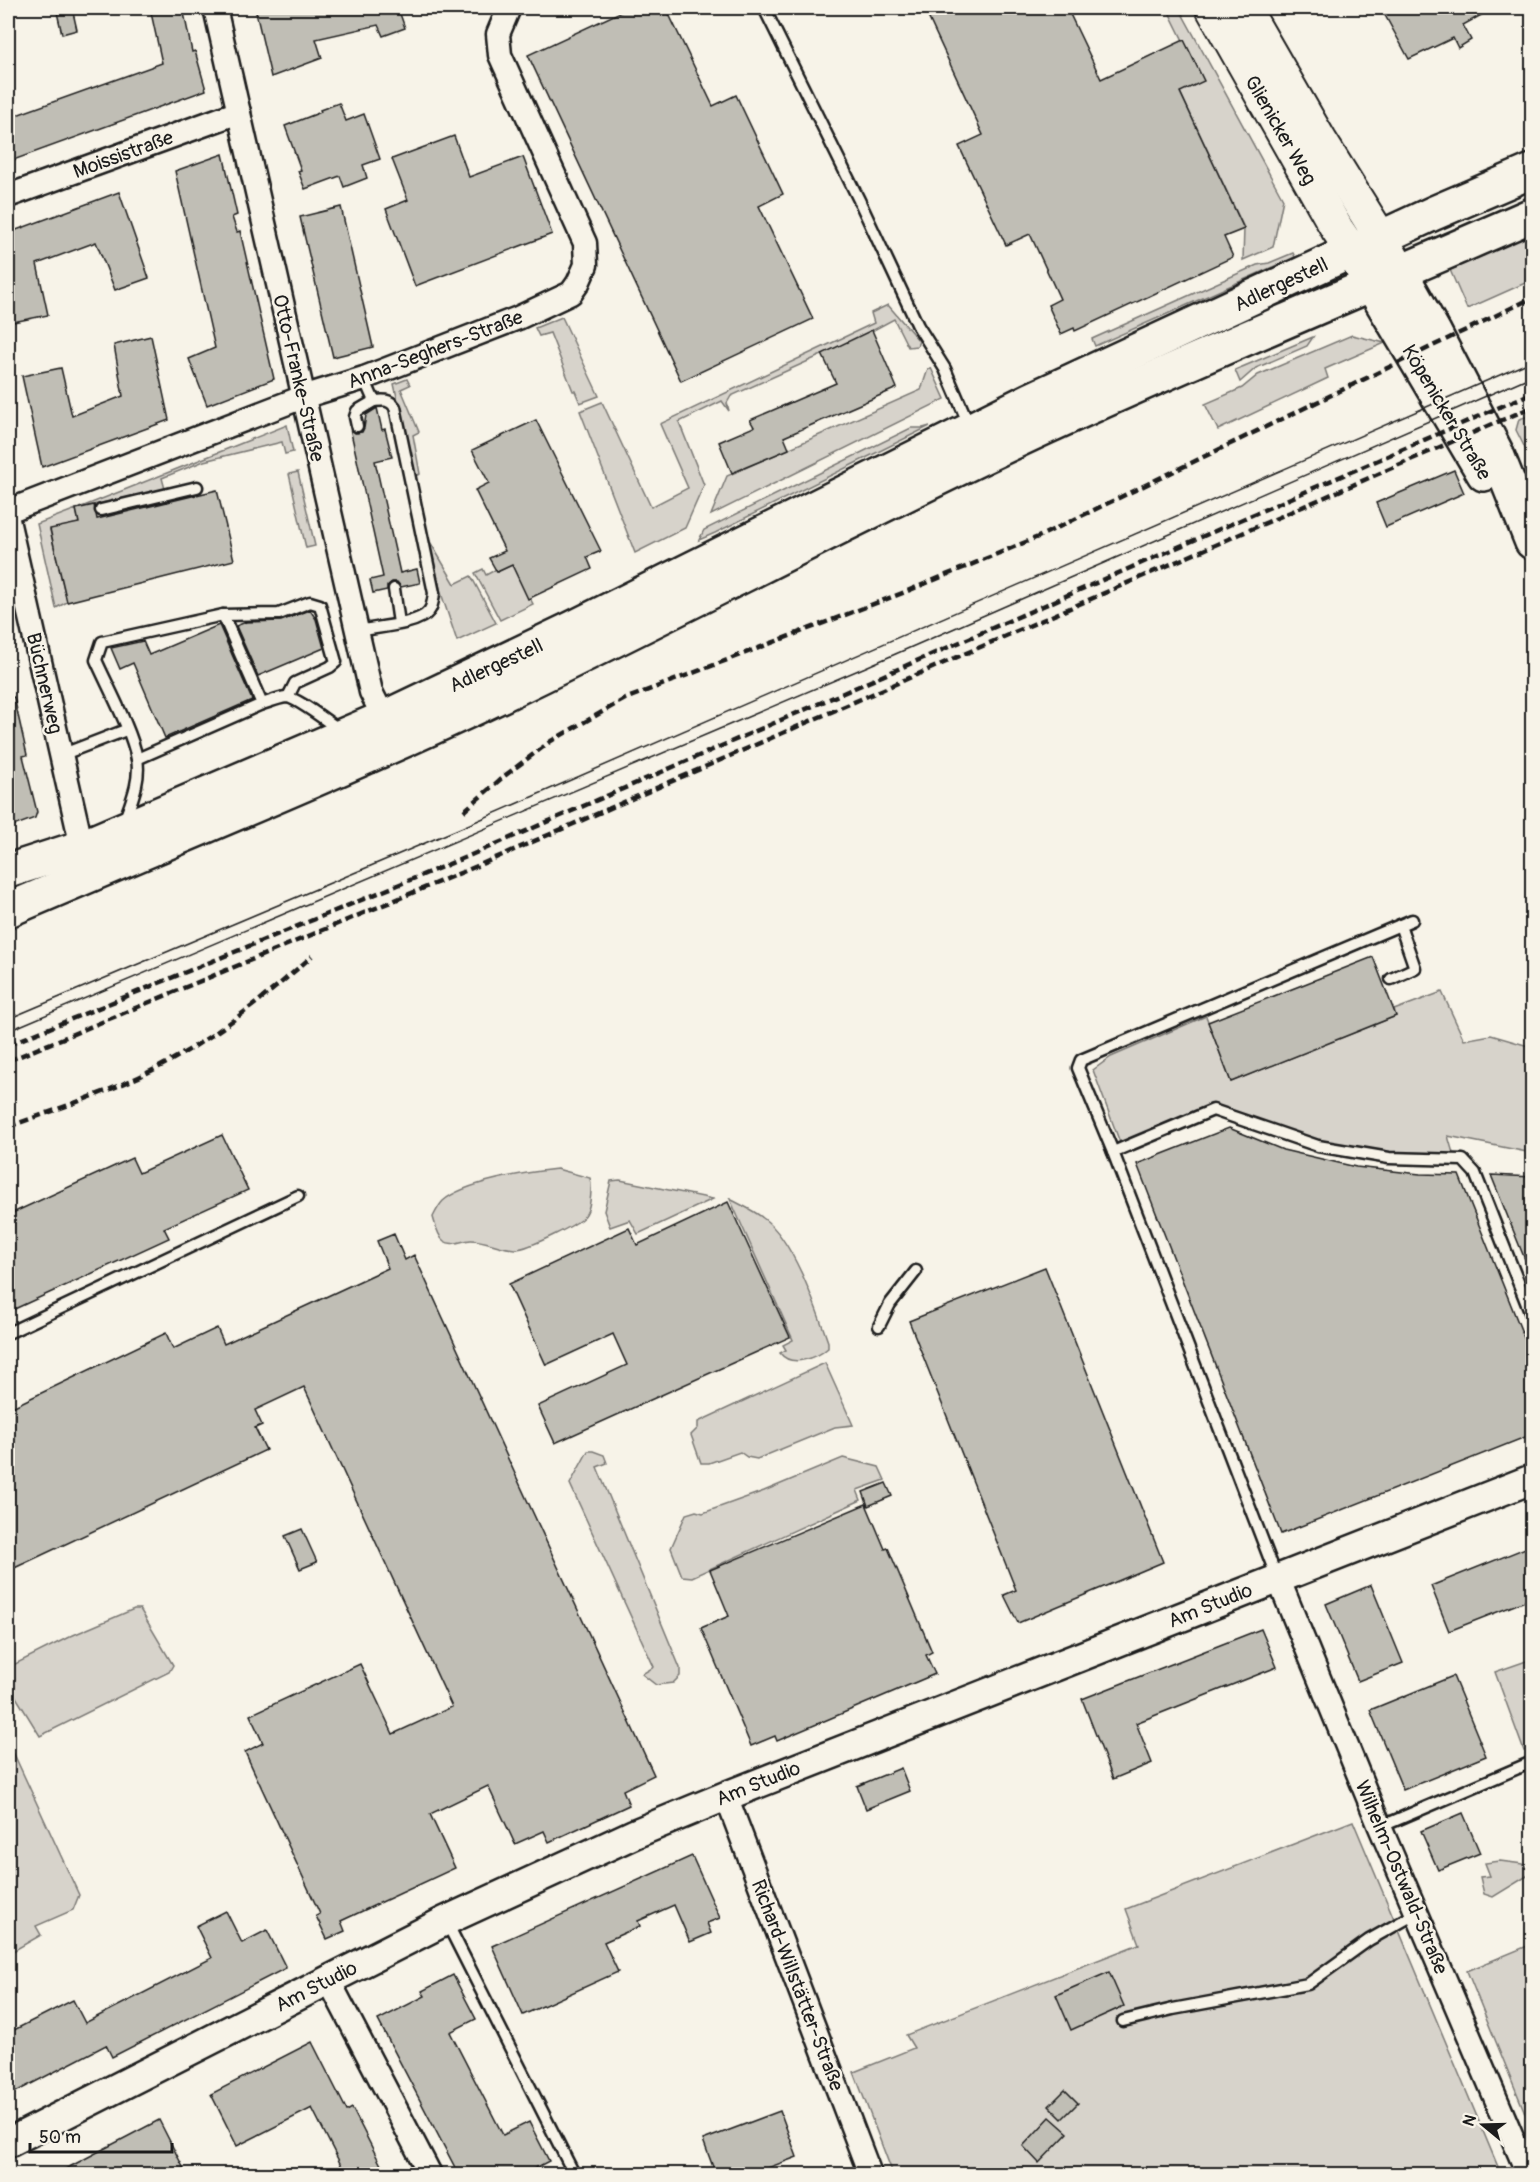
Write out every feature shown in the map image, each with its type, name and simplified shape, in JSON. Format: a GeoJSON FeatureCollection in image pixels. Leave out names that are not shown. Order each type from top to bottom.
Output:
{"type":"FeatureCollection","features":[{"type":"Feature","properties":{"kind":"main road","name":"Glienicker Weg"},"geometry":{"type":"LineString","coordinates":[[1212,8],[1337,229],[1367,245]]}},
{"type":"Feature","properties":{"kind":"main road","name":"Glienicker Weg"},"geometry":{"type":"LineString","coordinates":[[1244,8],[1320,140],[1367,245]]}},
{"type":"Feature","properties":{"kind":"main road","name":"Adlergestell"},"geometry":{"type":"LineString","coordinates":[[8,910],[390,731],[651,623],[946,475],[1037,414],[1367,245],[1434,213],[1533,171]]}},
{"type":"Feature","properties":{"kind":"main road","name":"Adlergestell"},"geometry":{"type":"LineString","coordinates":[[8,871],[82,847],[346,733],[390,731],[573,628],[971,428],[1037,414],[1386,278],[1533,215]]}},
{"type":"Feature","properties":{"kind":"main road","name":"Köpenicker Straße"},"geometry":{"type":"LineString","coordinates":[[1367,245],[1386,278],[1434,332],[1496,452],[1531,539]]}},
{"type":"Feature","properties":{"kind":"main road","name":"Adlergestell"},"geometry":{"type":"LineString","coordinates":[[946,475],[978,447],[971,428]]}},
{"type":"Feature","properties":{"kind":"street","name":"Otto-Franke-Straße"},"geometry":{"type":"LineString","coordinates":[[215,8],[371,692],[390,731]]}},
{"type":"Feature","properties":{"kind":"street","name":"Anna-Seghers-Straße"},"geometry":{"type":"LineString","coordinates":[[8,512],[303,397],[364,378],[518,318],[571,293],[582,274],[586,258],[585,243],[500,55],[498,34],[509,8]]}},
{"type":"Feature","properties":{"kind":"street","name":"Moissistraße"},"geometry":{"type":"LineString","coordinates":[[8,196],[239,112]]}},
{"type":"Feature","properties":{"kind":"street","name":"Büchnerweg"},"geometry":{"type":"LineString","coordinates":[[8,520],[82,847]]}},
{"type":"Feature","properties":{"kind":"street","name":"Am Studio"},"geometry":{"type":"LineString","coordinates":[[8,2143],[328,1979],[446,1921],[634,1834],[1533,1479]]}},
{"type":"Feature","properties":{"kind":"street","name":"Wilhelm-Ostwald-Straße"},"geometry":{"type":"LineString","coordinates":[[1278,1578],[1380,1827],[1528,2175]]}},
{"type":"Feature","properties":{"kind":"street","name":"Richard-Willstätter-Straße"},"geometry":{"type":"LineString","coordinates":[[726,1796],[870,2175]]}},
{"type":"Feature","properties":{"kind":"street"},"geometry":{"type":"LineString","coordinates":[[328,1979],[430,2175]]}},
{"type":"Feature","properties":{"kind":"lane"},"geometry":{"type":"LineString","coordinates":[[764,8],[859,200],[918,326],[945,369],[971,428]]}},
{"type":"Feature","properties":{"kind":"lane"},"geometry":{"type":"LineString","coordinates":[[364,378],[374,401]]}},
{"type":"Feature","properties":{"kind":"lane"},"geometry":{"type":"LineString","coordinates":[[357,426],[355,417],[357,411],[374,401],[385,400],[391,402],[395,407],[434,593],[429,612],[414,621],[358,631]]}},
{"type":"Feature","properties":{"kind":"lane"},"geometry":{"type":"LineString","coordinates":[[101,510],[197,487]]}},
{"type":"Feature","properties":{"kind":"lane"},"geometry":{"type":"LineString","coordinates":[[394,589],[399,623]]}},
{"type":"Feature","properties":{"kind":"lane"},"geometry":{"type":"LineString","coordinates":[[121,830],[136,789],[137,759],[96,660],[102,642],[223,615],[279,614],[310,602],[320,605],[336,662],[295,683],[288,697]]}},
{"type":"Feature","properties":{"kind":"lane"},"geometry":{"type":"LineString","coordinates":[[223,615],[262,704]]}},
{"type":"Feature","properties":{"kind":"lane"},"geometry":{"type":"LineString","coordinates":[[137,759],[262,704],[288,697],[346,733]]}},
{"type":"Feature","properties":{"kind":"lane"},"geometry":{"type":"LineString","coordinates":[[61,754],[126,730]]}},
{"type":"Feature","properties":{"kind":"lane"},"geometry":{"type":"LineString","coordinates":[[1278,1578],[1113,1152],[1078,1068],[1081,1060],[1412,920]]}},
{"type":"Feature","properties":{"kind":"lane"},"geometry":{"type":"LineString","coordinates":[[1391,979],[1415,968],[1400,924]]}},
{"type":"Feature","properties":{"kind":"lane"},"geometry":{"type":"LineString","coordinates":[[1113,1152],[1213,1110],[1318,1146],[1389,1158],[1463,1160],[1475,1173],[1533,1317]]}},
{"type":"Feature","properties":{"kind":"lane"},"geometry":{"type":"LineString","coordinates":[[8,1333],[298,1196]]}},
{"type":"Feature","properties":{"kind":"lane"},"geometry":{"type":"LineString","coordinates":[[879,1326],[890,1304],[916,1271]]}},
{"type":"Feature","properties":{"kind":"lane"},"geometry":{"type":"LineString","coordinates":[[1380,1827],[1533,1762]]}},
{"type":"Feature","properties":{"kind":"lane"},"geometry":{"type":"LineString","coordinates":[[1123,2021],[1173,2009],[1308,1984],[1369,1940],[1417,1913]]}},
{"type":"Feature","properties":{"kind":"lane"},"geometry":{"type":"LineString","coordinates":[[446,1921],[574,2175]]}},
{"type":"Feature","properties":{"kind":"shaded area"},"geometry":{"type":"Polygon","coordinates":[[[1167,8],[1179,8],[1283,199],[1273,247],[1243,260],[1244,228],[1180,92],[1203,81],[1167,8]]]}},
{"type":"Feature","properties":{"kind":"shaded area"},"geometry":{"type":"Polygon","coordinates":[[[1532,234],[1532,280],[1467,309],[1450,270],[1532,234]]]}},
{"type":"Feature","properties":{"kind":"shaded area"},"geometry":{"type":"Polygon","coordinates":[[[1293,253],[1295,257],[1095,346],[1092,339],[1257,265],[1269,263],[1293,253]]]}},
{"type":"Feature","properties":{"kind":"shaded area"},"geometry":{"type":"Polygon","coordinates":[[[888,305],[919,341],[917,346],[908,347],[894,319],[855,340],[731,396],[727,403],[729,411],[722,401],[679,422],[704,485],[685,528],[635,553],[580,411],[602,402],[651,507],[688,488],[660,424],[874,323],[871,313],[888,305]]]}},
{"type":"Feature","properties":{"kind":"shaded area"},"geometry":{"type":"Polygon","coordinates":[[[562,317],[599,396],[580,403],[550,333],[539,336],[535,328],[562,317]]]}},
{"type":"Feature","properties":{"kind":"shaded area"},"geometry":{"type":"Polygon","coordinates":[[[1352,335],[1385,343],[1325,369],[1328,378],[1218,430],[1205,404],[1242,388],[1258,375],[1352,335]]]}},
{"type":"Feature","properties":{"kind":"shaded area"},"geometry":{"type":"Polygon","coordinates":[[[1313,337],[1307,346],[1256,368],[1240,382],[1235,370],[1313,337]]]}},
{"type":"Feature","properties":{"kind":"shaded area"},"geometry":{"type":"Polygon","coordinates":[[[931,368],[945,399],[711,515],[727,476],[921,390],[928,369],[931,368]]]}},
{"type":"Feature","properties":{"kind":"shaded area"},"geometry":{"type":"Polygon","coordinates":[[[407,379],[410,385],[401,389],[419,432],[413,435],[420,474],[415,476],[394,384],[407,379]]]}},
{"type":"Feature","properties":{"kind":"shaded area"},"geometry":{"type":"Polygon","coordinates":[[[1532,415],[1532,462],[1516,430],[1519,419],[1532,415]]]}},
{"type":"Feature","properties":{"kind":"shaded area"},"geometry":{"type":"Polygon","coordinates":[[[287,425],[293,452],[285,454],[282,442],[204,461],[162,478],[165,489],[79,508],[287,425]]]}},
{"type":"Feature","properties":{"kind":"shaded area"},"geometry":{"type":"Polygon","coordinates":[[[930,426],[699,540],[704,530],[911,428],[930,426]]]}},
{"type":"Feature","properties":{"kind":"shaded area"},"geometry":{"type":"Polygon","coordinates":[[[298,472],[315,546],[306,548],[289,474],[298,472]]]}},
{"type":"Feature","properties":{"kind":"shaded area"},"geometry":{"type":"Polygon","coordinates":[[[76,509],[79,523],[50,530],[67,602],[56,608],[37,524],[76,509]]]}},
{"type":"Feature","properties":{"kind":"shaded area"},"geometry":{"type":"Polygon","coordinates":[[[429,540],[455,584],[471,576],[496,623],[457,641],[441,593],[429,540]]]}},
{"type":"Feature","properties":{"kind":"shaded area"},"geometry":{"type":"Polygon","coordinates":[[[512,565],[533,604],[500,620],[475,573],[483,569],[486,575],[512,565]]]}},
{"type":"Feature","properties":{"kind":"shaded area"},"geometry":{"type":"Polygon","coordinates":[[[1442,992],[1464,1040],[1491,1035],[1532,1047],[1532,1153],[1448,1136],[1453,1153],[1389,1158],[1318,1146],[1213,1110],[1122,1148],[1093,1070],[1111,1057],[1206,1016],[1231,1082],[1396,1016],[1394,1010],[1442,992]]]}},
{"type":"Feature","properties":{"kind":"shaded area"},"geometry":{"type":"Polygon","coordinates":[[[557,1169],[590,1178],[588,1211],[574,1224],[531,1245],[516,1249],[477,1240],[447,1243],[440,1237],[433,1217],[442,1203],[453,1194],[497,1179],[557,1169]]]}},
{"type":"Feature","properties":{"kind":"shaded area"},"geometry":{"type":"Polygon","coordinates":[[[620,1180],[713,1199],[638,1234],[630,1220],[610,1227],[604,1211],[611,1181],[620,1180]]]}},
{"type":"Feature","properties":{"kind":"shaded area"},"geometry":{"type":"Polygon","coordinates":[[[730,1199],[763,1218],[774,1228],[794,1257],[828,1342],[828,1348],[817,1355],[797,1361],[785,1358],[780,1353],[786,1350],[783,1345],[793,1340],[730,1199]]]}},
{"type":"Feature","properties":{"kind":"shaded area"},"geometry":{"type":"Polygon","coordinates":[[[825,1363],[853,1425],[835,1427],[757,1459],[747,1457],[740,1452],[709,1463],[701,1463],[691,1435],[698,1428],[698,1422],[825,1363]]]}},
{"type":"Feature","properties":{"kind":"shaded area"},"geometry":{"type":"Polygon","coordinates":[[[588,1451],[604,1455],[607,1463],[597,1467],[680,1668],[680,1676],[673,1683],[656,1685],[642,1674],[654,1667],[570,1484],[588,1451]]]}},
{"type":"Feature","properties":{"kind":"shaded area"},"geometry":{"type":"Polygon","coordinates":[[[843,1458],[879,1467],[885,1480],[857,1490],[861,1500],[692,1577],[682,1576],[671,1548],[686,1514],[696,1511],[703,1513],[764,1491],[843,1458]]]}},
{"type":"Feature","properties":{"kind":"shaded area"},"geometry":{"type":"Polygon","coordinates":[[[134,1609],[140,1609],[173,1665],[169,1672],[40,1736],[8,1684],[8,1674],[13,1665],[71,1636],[134,1609]]]}},
{"type":"Feature","properties":{"kind":"shaded area"},"geometry":{"type":"Polygon","coordinates":[[[1532,1659],[1532,1748],[1524,1751],[1495,1672],[1532,1659]]]}},
{"type":"Feature","properties":{"kind":"shaded area"},"geometry":{"type":"Polygon","coordinates":[[[8,1741],[79,1895],[73,1910],[36,1926],[41,1935],[8,1954],[8,1741]]]}},
{"type":"Feature","properties":{"kind":"shaded area"},"geometry":{"type":"Polygon","coordinates":[[[1353,1821],[1501,2174],[893,2174],[854,2072],[914,2048],[906,2035],[1139,1944],[1126,1909],[1353,1821]]]}},
{"type":"Feature","properties":{"kind":"shaded area"},"geometry":{"type":"Polygon","coordinates":[[[1500,1861],[1523,1864],[1532,1870],[1532,1873],[1493,1897],[1484,1894],[1480,1877],[1490,1876],[1485,1863],[1500,1861]]]}},
{"type":"Feature","properties":{"kind":"shaded area"},"geometry":{"type":"Polygon","coordinates":[[[1532,1944],[1532,2130],[1467,1971],[1532,1944]]]}},
{"type":"Feature","properties":{"kind":"building"},"geometry":{"type":"Polygon","coordinates":[[[56,8],[72,8],[77,30],[62,34],[56,8]]]}},
{"type":"Feature","properties":{"kind":"building"},"geometry":{"type":"Polygon","coordinates":[[[150,8],[183,8],[192,52],[195,51],[206,90],[8,162],[8,118],[162,63],[150,8]]]}},
{"type":"Feature","properties":{"kind":"building"},"geometry":{"type":"Polygon","coordinates":[[[255,8],[398,8],[405,28],[383,36],[378,25],[316,39],[322,58],[271,77],[255,8]]]}},
{"type":"Feature","properties":{"kind":"building"},"geometry":{"type":"Polygon","coordinates":[[[629,8],[666,8],[713,106],[736,95],[783,194],[759,206],[813,319],[681,381],[528,55],[629,8]]]}},
{"type":"Feature","properties":{"kind":"building"},"geometry":{"type":"Polygon","coordinates":[[[924,8],[1067,8],[1101,79],[1184,40],[1204,81],[1180,92],[1244,229],[1224,237],[1233,257],[1075,331],[1074,328],[1061,334],[1048,305],[1060,299],[1030,234],[1006,245],[959,146],[983,135],[924,8]]]}},
{"type":"Feature","properties":{"kind":"building"},"geometry":{"type":"Polygon","coordinates":[[[1381,8],[1494,8],[1463,25],[1471,40],[1458,48],[1453,38],[1409,59],[1381,8]]]}},
{"type":"Feature","properties":{"kind":"building"},"geometry":{"type":"Polygon","coordinates":[[[339,103],[346,121],[364,114],[380,159],[363,165],[367,178],[344,187],[340,176],[305,189],[298,171],[301,170],[285,126],[339,103]]]}},
{"type":"Feature","properties":{"kind":"building"},"geometry":{"type":"Polygon","coordinates":[[[454,136],[469,177],[523,157],[552,234],[415,286],[386,209],[408,200],[392,159],[454,136]]]}},
{"type":"Feature","properties":{"kind":"building"},"geometry":{"type":"Polygon","coordinates":[[[223,154],[237,215],[232,217],[237,232],[240,231],[274,379],[207,405],[189,359],[215,348],[175,171],[223,154]]]}},
{"type":"Feature","properties":{"kind":"building"},"geometry":{"type":"Polygon","coordinates":[[[119,192],[149,278],[115,290],[96,242],[37,264],[48,315],[8,323],[8,233],[119,192]]]}},
{"type":"Feature","properties":{"kind":"building"},"geometry":{"type":"Polygon","coordinates":[[[341,207],[373,347],[333,357],[300,217],[341,207]]]}},
{"type":"Feature","properties":{"kind":"building"},"geometry":{"type":"Polygon","coordinates":[[[872,330],[897,388],[784,437],[789,449],[732,473],[719,442],[754,427],[750,420],[836,383],[822,354],[872,330]]]}},
{"type":"Feature","properties":{"kind":"building"},"geometry":{"type":"Polygon","coordinates":[[[151,336],[169,420],[42,467],[22,376],[61,368],[72,416],[123,396],[114,345],[151,336]]]}},
{"type":"Feature","properties":{"kind":"building"},"geometry":{"type":"Polygon","coordinates":[[[377,408],[392,457],[375,461],[400,573],[417,569],[420,583],[401,587],[397,582],[392,582],[387,586],[387,590],[373,593],[370,580],[383,577],[350,428],[355,433],[362,432],[366,415],[377,408]]]}},
{"type":"Feature","properties":{"kind":"building"},"geometry":{"type":"Polygon","coordinates":[[[536,420],[601,551],[587,557],[592,569],[528,599],[512,565],[497,572],[489,558],[505,551],[475,490],[489,483],[472,450],[536,420]]]}},
{"type":"Feature","properties":{"kind":"building"},"geometry":{"type":"Polygon","coordinates":[[[1454,470],[1464,493],[1386,527],[1376,503],[1454,470]]]}},
{"type":"Feature","properties":{"kind":"building"},"geometry":{"type":"Polygon","coordinates":[[[217,490],[234,560],[67,602],[50,529],[79,523],[76,509],[94,505],[97,519],[217,490]]]}},
{"type":"Feature","properties":{"kind":"building"},"geometry":{"type":"Polygon","coordinates":[[[310,610],[316,619],[324,648],[258,676],[236,626],[246,622],[281,621],[310,610]]]}},
{"type":"Feature","properties":{"kind":"building"},"geometry":{"type":"Polygon","coordinates":[[[219,625],[252,700],[165,738],[133,663],[120,669],[111,648],[143,641],[149,655],[219,625]]]}},
{"type":"Feature","properties":{"kind":"building"},"geometry":{"type":"Polygon","coordinates":[[[14,697],[27,755],[23,756],[37,812],[35,818],[8,828],[8,698],[14,697]]]}},
{"type":"Feature","properties":{"kind":"building"},"geometry":{"type":"Polygon","coordinates":[[[1373,957],[1396,1016],[1231,1082],[1208,1022],[1373,957]]]}},
{"type":"Feature","properties":{"kind":"building"},"geometry":{"type":"Polygon","coordinates":[[[1229,1128],[1283,1150],[1356,1167],[1420,1174],[1459,1175],[1533,1360],[1533,1434],[1281,1534],[1137,1164],[1229,1128]]]}},
{"type":"Feature","properties":{"kind":"building"},"geometry":{"type":"Polygon","coordinates":[[[222,1135],[248,1190],[164,1228],[169,1238],[8,1312],[8,1215],[132,1158],[139,1173],[222,1135]]]}},
{"type":"Feature","properties":{"kind":"building"},"geometry":{"type":"Polygon","coordinates":[[[1491,1175],[1533,1177],[1533,1277],[1532,1277],[1491,1175]]]}},
{"type":"Feature","properties":{"kind":"building"},"geometry":{"type":"Polygon","coordinates":[[[728,1202],[790,1337],[555,1443],[538,1406],[627,1365],[613,1334],[546,1365],[509,1284],[629,1228],[637,1245],[728,1202]]]}},
{"type":"Feature","properties":{"kind":"building"},"geometry":{"type":"Polygon","coordinates":[[[394,1234],[405,1260],[414,1255],[654,1775],[623,1790],[629,1805],[549,1842],[544,1831],[515,1844],[488,1786],[430,1814],[455,1868],[341,1921],[345,1931],[327,1939],[316,1916],[320,1914],[245,1752],[263,1743],[250,1715],[360,1664],[393,1734],[452,1707],[304,1387],[255,1410],[262,1425],[255,1428],[266,1450],[8,1571],[8,1409],[166,1333],[173,1349],[217,1328],[224,1344],[388,1268],[377,1241],[394,1234]]]}},
{"type":"Feature","properties":{"kind":"building"},"geometry":{"type":"Polygon","coordinates":[[[1045,1267],[1163,1562],[1018,1623],[1004,1595],[1016,1590],[909,1321],[1045,1267]]]}},
{"type":"Feature","properties":{"kind":"building"},"geometry":{"type":"Polygon","coordinates":[[[886,1483],[892,1496],[868,1506],[863,1492],[886,1483]]]}},
{"type":"Feature","properties":{"kind":"building"},"geometry":{"type":"Polygon","coordinates":[[[866,1504],[885,1549],[888,1548],[932,1652],[926,1655],[935,1674],[777,1741],[775,1736],[751,1746],[701,1628],[729,1616],[710,1570],[866,1504]]]}},
{"type":"Feature","properties":{"kind":"building"},"geometry":{"type":"Polygon","coordinates":[[[302,1529],[317,1562],[300,1569],[285,1536],[302,1529]]]}},
{"type":"Feature","properties":{"kind":"building"},"geometry":{"type":"Polygon","coordinates":[[[1533,1545],[1533,1598],[1449,1631],[1431,1586],[1533,1545]]]}},
{"type":"Feature","properties":{"kind":"building"},"geometry":{"type":"Polygon","coordinates":[[[1371,1585],[1403,1663],[1358,1681],[1326,1604],[1371,1585]]]}},
{"type":"Feature","properties":{"kind":"building"},"geometry":{"type":"Polygon","coordinates":[[[1261,1629],[1277,1667],[1136,1723],[1152,1763],[1113,1779],[1082,1699],[1261,1629]]]}},
{"type":"Feature","properties":{"kind":"building"},"geometry":{"type":"Polygon","coordinates":[[[1453,1676],[1486,1756],[1403,1790],[1370,1710],[1453,1676]]]}},
{"type":"Feature","properties":{"kind":"building"},"geometry":{"type":"Polygon","coordinates":[[[901,1768],[910,1791],[866,1809],[857,1786],[901,1768]]]}},
{"type":"Feature","properties":{"kind":"building"},"geometry":{"type":"Polygon","coordinates":[[[1463,1813],[1480,1853],[1438,1870],[1421,1831],[1463,1813]]]}},
{"type":"Feature","properties":{"kind":"building"},"geometry":{"type":"Polygon","coordinates":[[[692,1856],[720,1918],[707,1923],[711,1933],[690,1942],[674,1905],[638,1921],[640,1926],[604,1942],[618,1972],[523,2015],[492,1946],[692,1856]]]}},
{"type":"Feature","properties":{"kind":"building"},"geometry":{"type":"Polygon","coordinates":[[[226,1911],[242,1943],[267,1930],[286,1968],[112,2057],[106,2045],[8,2096],[8,2033],[73,2000],[85,2023],[212,1958],[196,1926],[226,1911]]]}},
{"type":"Feature","properties":{"kind":"building"},"geometry":{"type":"Polygon","coordinates":[[[1109,1972],[1124,2006],[1071,2030],[1056,1995],[1109,1972]]]}},
{"type":"Feature","properties":{"kind":"building"},"geometry":{"type":"Polygon","coordinates":[[[453,1975],[476,2019],[450,2032],[503,2135],[529,2122],[549,2161],[522,2175],[459,2175],[378,2020],[425,1996],[422,1991],[453,1975]]]}},
{"type":"Feature","properties":{"kind":"building"},"geometry":{"type":"Polygon","coordinates":[[[312,2042],[347,2111],[352,2108],[386,2175],[346,2175],[312,2108],[237,2146],[211,2094],[312,2042]]]}},
{"type":"Feature","properties":{"kind":"building"},"geometry":{"type":"Polygon","coordinates":[[[1065,2090],[1078,2103],[1062,2119],[1049,2106],[1065,2090]]]}},
{"type":"Feature","properties":{"kind":"building"},"geometry":{"type":"Polygon","coordinates":[[[780,2111],[797,2157],[749,2175],[716,2175],[703,2140],[780,2111]]]}},
{"type":"Feature","properties":{"kind":"building"},"geometry":{"type":"Polygon","coordinates":[[[1050,2117],[1068,2133],[1039,2163],[1023,2146],[1050,2117]]]}},
{"type":"Feature","properties":{"kind":"building"},"geometry":{"type":"Polygon","coordinates":[[[159,2120],[187,2175],[54,2175],[159,2120]]]}},
{"type":"Feature","properties":{"kind":"tram line"},"geometry":{"type":"LineString","coordinates":[[8,1019],[463,827],[1532,361]]}},
{"type":"Feature","properties":{"kind":"tram line"},"geometry":{"type":"LineString","coordinates":[[8,1031],[868,666],[1532,376]]}},
{"type":"Feature","properties":{"kind":"railway"},"geometry":{"type":"LineString","coordinates":[[464,811],[503,777],[551,741],[625,699],[905,592],[1038,537],[1532,298]]}},
{"type":"Feature","properties":{"kind":"railway"},"geometry":{"type":"LineString","coordinates":[[8,1045],[471,855],[1532,393]]}},
{"type":"Feature","properties":{"kind":"railway"},"geometry":{"type":"LineString","coordinates":[[8,1061],[477,866],[1532,407]]}},
{"type":"Feature","properties":{"kind":"railway"},"geometry":{"type":"LineString","coordinates":[[8,1127],[117,1087],[181,1055],[227,1025],[312,956]]}}]}
